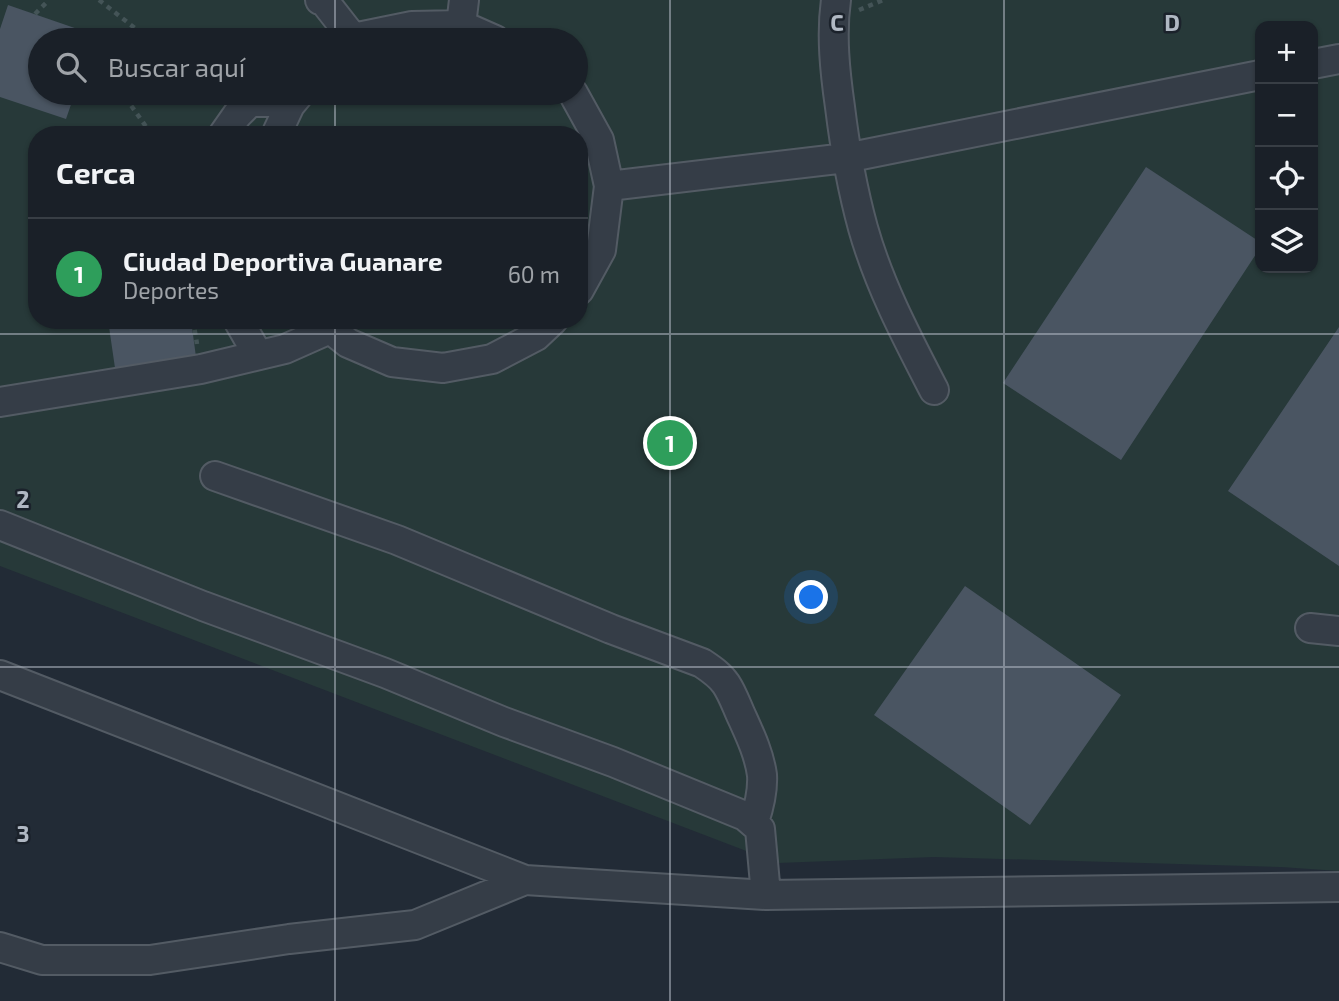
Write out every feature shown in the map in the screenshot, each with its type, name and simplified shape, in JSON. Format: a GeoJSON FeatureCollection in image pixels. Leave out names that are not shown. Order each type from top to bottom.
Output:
{"type":"FeatureCollection","features":[{"type":"Feature","properties":{"kind":"street"},"geometry":{"type":"LineString","coordinates":[[320,0],[324,1],[343,28]]}},
{"type":"Feature","properties":{"kind":"street"},"geometry":{"type":"LineString","coordinates":[[847,5],[833,21],[836,81],[846,158],[864,230],[886,291],[934,390]]}},
{"type":"Feature","properties":{"kind":"street"},"geometry":{"type":"LineString","coordinates":[[403,28],[463,12],[481,28]]}},
{"type":"Feature","properties":{"kind":"street"},"geometry":{"type":"LineString","coordinates":[[1318,63],[1339,59]]}},
{"type":"Feature","properties":{"kind":"street"},"geometry":{"type":"LineString","coordinates":[[608,186],[846,158],[1255,76]]}},
{"type":"Feature","properties":{"kind":"street"},"geometry":{"type":"LineString","coordinates":[[229,126],[247,105]]}},
{"type":"Feature","properties":{"kind":"street"},"geometry":{"type":"LineString","coordinates":[[281,126],[292,105]]}},
{"type":"Feature","properties":{"kind":"street"},"geometry":{"type":"LineString","coordinates":[[579,105],[600,140],[608,186],[601,250],[588,274]]}},
{"type":"Feature","properties":{"kind":"street"},"geometry":{"type":"LineString","coordinates":[[243,329],[258,355]]}},
{"type":"Feature","properties":{"kind":"street"},"geometry":{"type":"LineString","coordinates":[[0,402],[201,369],[285,349],[318,329]]}},
{"type":"Feature","properties":{"kind":"street"},"geometry":{"type":"LineString","coordinates":[[330,329],[348,343],[392,362],[443,368],[492,359],[536,336],[543,329]]}},
{"type":"Feature","properties":{"kind":"street"},"geometry":{"type":"LineString","coordinates":[[215,476],[397,540],[710,668],[727,685],[755,746],[762,775],[762,790],[754,822]]}},
{"type":"Feature","properties":{"kind":"street"},"geometry":{"type":"LineString","coordinates":[[0,525],[738,813],[754,822],[760,829],[766,895]]}},
{"type":"Feature","properties":{"kind":"street"},"geometry":{"type":"LineString","coordinates":[[1310,628],[1339,631]]}},
{"type":"Feature","properties":{"kind":"street"},"geometry":{"type":"LineString","coordinates":[[0,675],[525,880],[766,895],[1339,887]]}},
{"type":"Feature","properties":{"kind":"street"},"geometry":{"type":"LineString","coordinates":[[0,947],[42,960],[150,960],[289,939],[415,925],[525,880]]}},
{"type":"Feature","properties":{"kind":"path"},"geometry":{"type":"LineString","coordinates":[[35,14],[49,0]]}},
{"type":"Feature","properties":{"kind":"path"},"geometry":{"type":"LineString","coordinates":[[99,0],[135,28]]}},
{"type":"Feature","properties":{"kind":"path"},"geometry":{"type":"LineString","coordinates":[[847,5],[883,0]]}},
{"type":"Feature","properties":{"kind":"path"},"geometry":{"type":"LineString","coordinates":[[131,105],[146,126]]}},
{"type":"Feature","properties":{"kind":"shaded area"},"geometry":{"type":"Polygon","coordinates":[[[0,0],[1339,0],[1339,871],[934,857],[778,863],[0,566],[0,0]]]}},
{"type":"Feature","properties":{"kind":"building"},"geometry":{"type":"Polygon","coordinates":[[[8,5],[75,28],[28,28],[28,105],[71,105],[66,119],[0,97],[0,29],[8,5]]]}},
{"type":"Feature","properties":{"kind":"building"},"geometry":{"type":"Polygon","coordinates":[[[1146,167],[1255,239],[1255,256],[1121,460],[1003,383],[1146,167]]]}},
{"type":"Feature","properties":{"kind":"building"},"geometry":{"type":"Polygon","coordinates":[[[1339,327],[1339,566],[1228,491],[1339,327]]]}},
{"type":"Feature","properties":{"kind":"building"},"geometry":{"type":"Polygon","coordinates":[[[109,329],[192,329],[196,357],[115,368],[109,329]]]}},
{"type":"Feature","properties":{"kind":"building"},"geometry":{"type":"Polygon","coordinates":[[[965,586],[1121,695],[1030,825],[874,715],[965,586]]]}},
{"type":"Feature","properties":{"kind":"place","name":"Ciudad Deportiva Guanare"},"geometry":{"type":"Point","coordinates":[670,443]}}]}
